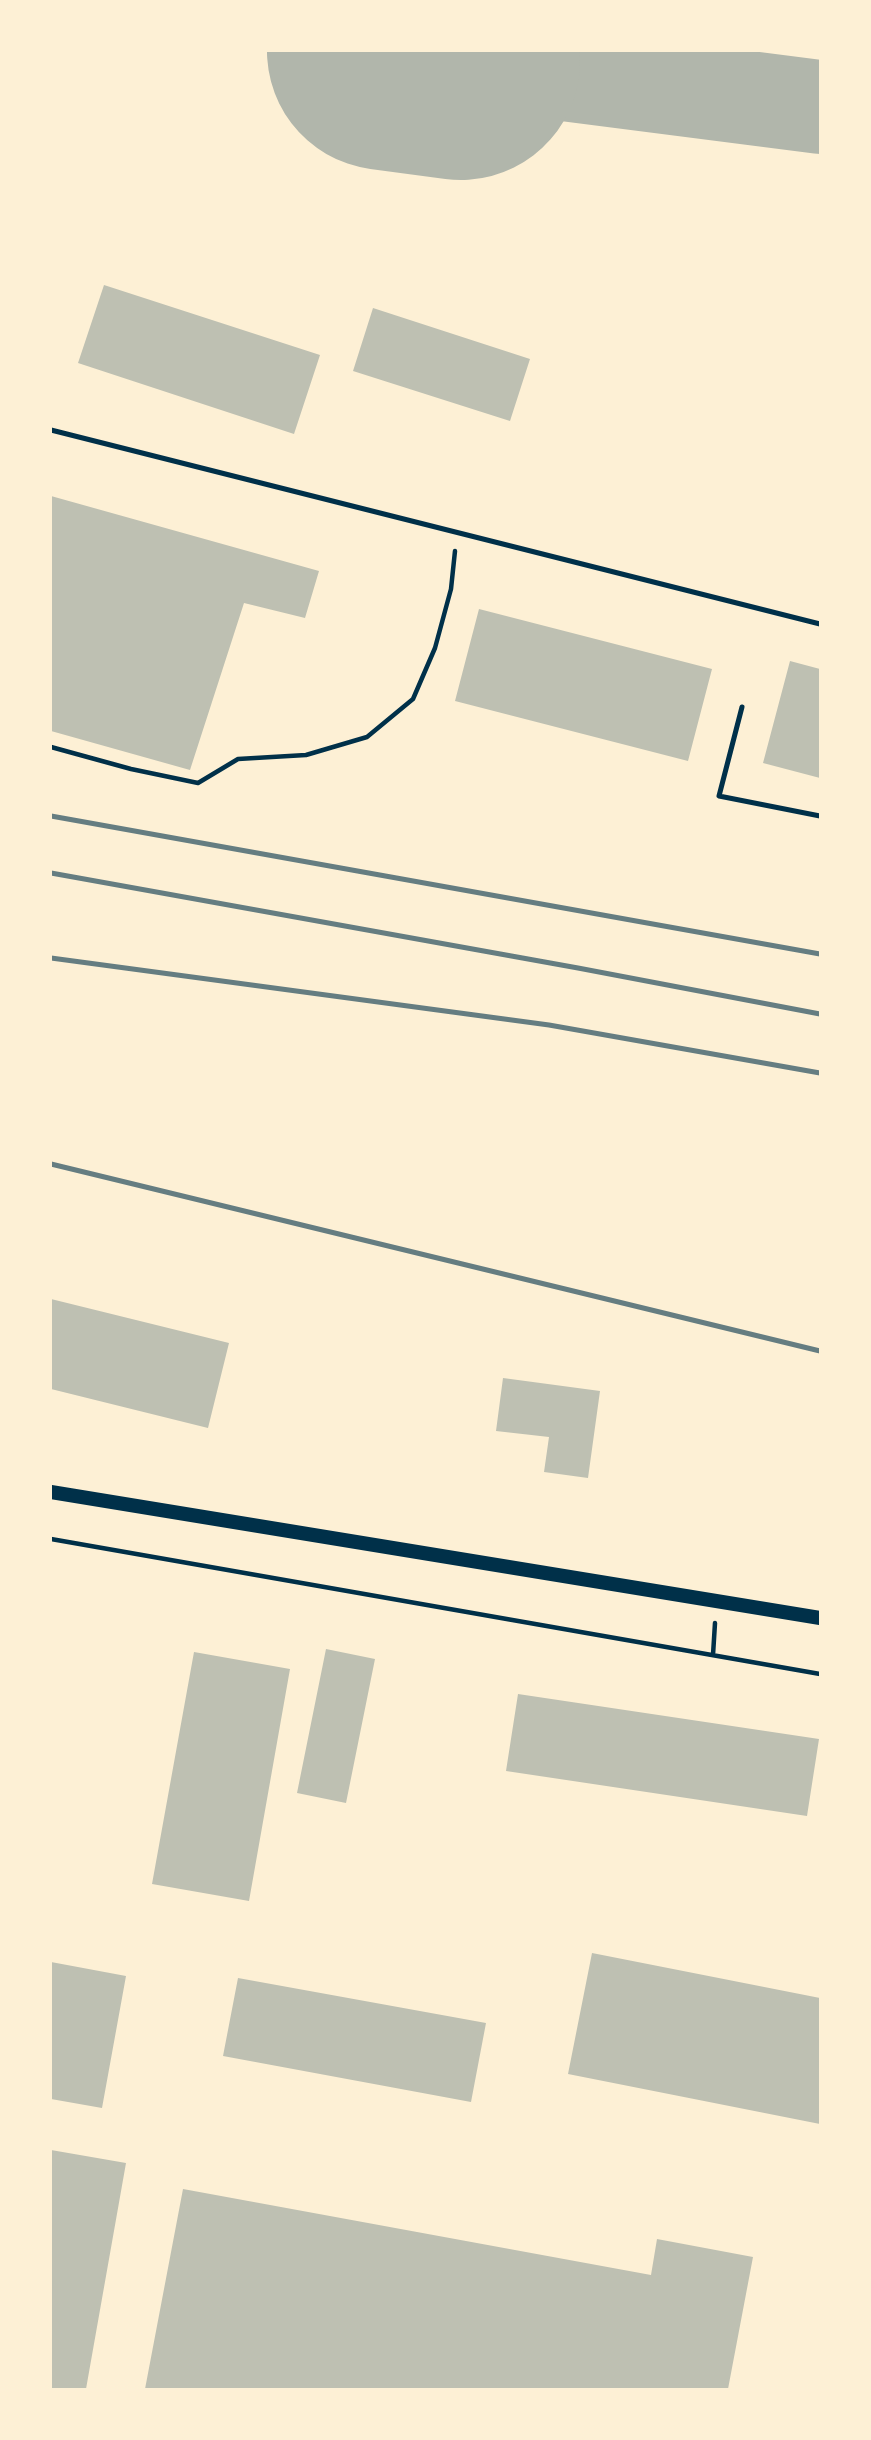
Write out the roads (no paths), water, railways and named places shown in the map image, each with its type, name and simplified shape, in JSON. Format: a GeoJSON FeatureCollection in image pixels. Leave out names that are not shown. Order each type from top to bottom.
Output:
{"type":"FeatureCollection","features":[{"type":"Feature","properties":{"kind":"main road"},"geometry":{"type":"LineString","coordinates":[[51,1492],[820,1618]]}},
{"type":"Feature","properties":{"kind":"lane"},"geometry":{"type":"LineString","coordinates":[[51,430],[820,624]]}},
{"type":"Feature","properties":{"kind":"lane"},"geometry":{"type":"LineString","coordinates":[[742,707],[719,796],[820,816]]}},
{"type":"Feature","properties":{"kind":"railway"},"geometry":{"type":"LineString","coordinates":[[51,816],[820,954]]}},
{"type":"Feature","properties":{"kind":"railway"},"geometry":{"type":"LineString","coordinates":[[51,873],[820,1014]]}},
{"type":"Feature","properties":{"kind":"railway"},"geometry":{"type":"LineString","coordinates":[[51,958],[549,1025],[820,1073]]}},
{"type":"Feature","properties":{"kind":"railway"},"geometry":{"type":"LineString","coordinates":[[51,1164],[820,1351]]}}]}
